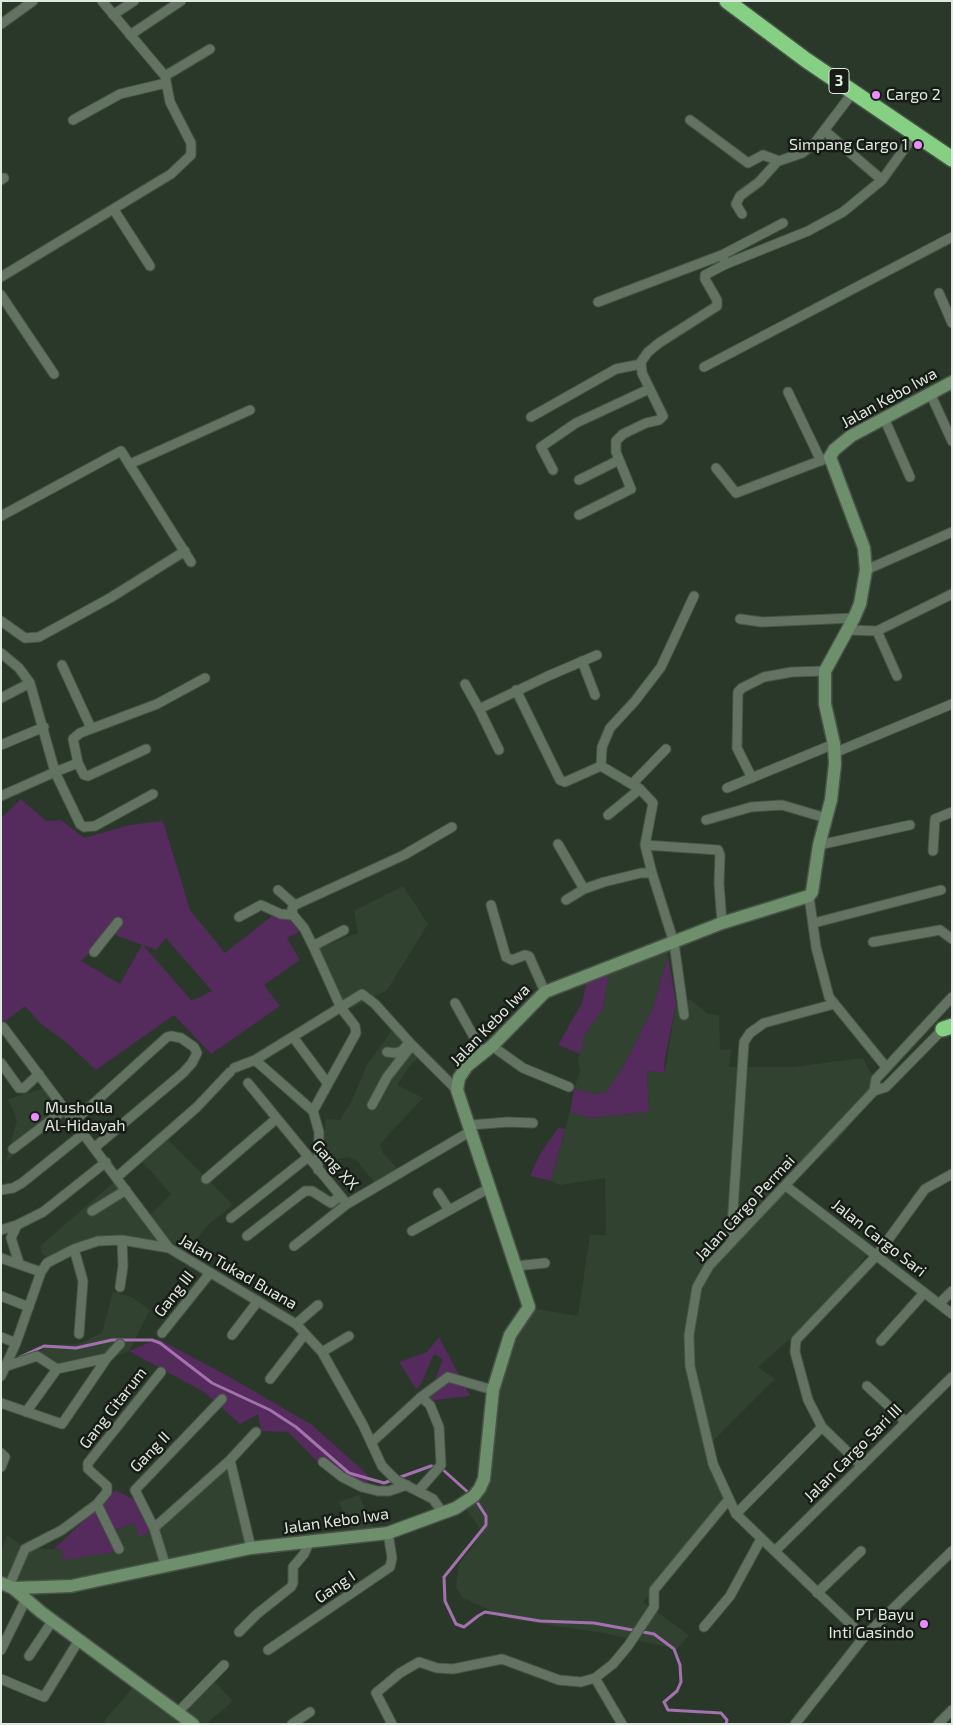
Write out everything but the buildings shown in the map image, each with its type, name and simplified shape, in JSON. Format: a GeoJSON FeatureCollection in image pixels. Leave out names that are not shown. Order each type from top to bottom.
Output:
{"type":"FeatureCollection","features":[{"type":"Feature","properties":{"kind":"highway","name":"3"},"geometry":{"type":"LineString","coordinates":[[727,1],[952,159]]}},
{"type":"Feature","properties":{"kind":"street"},"geometry":{"type":"LineString","coordinates":[[1,24],[33,1]]}},
{"type":"Feature","properties":{"kind":"street"},"geometry":{"type":"LineString","coordinates":[[1,276],[114,210],[171,174],[191,155],[191,143],[170,102],[166,79],[102,1]]}},
{"type":"Feature","properties":{"kind":"street"},"geometry":{"type":"LineString","coordinates":[[113,15],[134,1]]}},
{"type":"Feature","properties":{"kind":"street"},"geometry":{"type":"LineString","coordinates":[[130,35],[181,1]]}},
{"type":"Feature","properties":{"kind":"street"},"geometry":{"type":"LineString","coordinates":[[73,120],[110,98],[166,79],[210,49]]}},
{"type":"Feature","properties":{"kind":"street"},"geometry":{"type":"LineString","coordinates":[[742,214],[736,204],[740,196],[759,182],[777,162],[802,153],[825,131],[854,91]]}},
{"type":"Feature","properties":{"kind":"street"},"geometry":{"type":"LineString","coordinates":[[690,120],[748,163],[763,155],[777,162]]}},
{"type":"Feature","properties":{"kind":"street"},"geometry":{"type":"LineString","coordinates":[[825,131],[882,180]]}},
{"type":"Feature","properties":{"kind":"street"},"geometry":{"type":"LineString","coordinates":[[579,515],[632,489],[619,460],[615,444],[618,437],[646,423],[659,420],[663,416],[649,389],[641,364],[645,355],[659,343],[717,306],[717,300],[705,279],[705,275],[726,264],[808,232],[843,212],[882,180],[914,134]]}},
{"type":"Feature","properties":{"kind":"street"},"geometry":{"type":"LineString","coordinates":[[114,210],[150,266]]}},
{"type":"Feature","properties":{"kind":"street"},"geometry":{"type":"LineString","coordinates":[[598,302],[722,255],[783,223]]}},
{"type":"Feature","properties":{"kind":"street"},"geometry":{"type":"LineString","coordinates":[[704,367],[952,237]]}},
{"type":"Feature","properties":{"kind":"street"},"geometry":{"type":"LineString","coordinates":[[722,255],[726,264]]}},
{"type":"Feature","properties":{"kind":"street"},"geometry":{"type":"LineString","coordinates":[[939,293],[952,324]]}},
{"type":"Feature","properties":{"kind":"street"},"geometry":{"type":"LineString","coordinates":[[1,295],[54,374]]}},
{"type":"Feature","properties":{"kind":"street"},"geometry":{"type":"LineString","coordinates":[[530,417],[616,370],[641,364]]}},
{"type":"Feature","properties":{"kind":"street","name":"Jalan Kebo Iwa"},"geometry":{"type":"LineString","coordinates":[[826,459],[851,436],[952,382]]}},
{"type":"Feature","properties":{"kind":"street"},"geometry":{"type":"LineString","coordinates":[[553,470],[541,447],[576,423],[649,389]]}},
{"type":"Feature","properties":{"kind":"street"},"geometry":{"type":"LineString","coordinates":[[788,392],[826,459],[864,548],[866,570],[860,604],[851,624],[824,671],[825,704],[834,748],[831,800],[819,845],[815,887],[809,896],[821,982],[834,1004],[886,1067]]}},
{"type":"Feature","properties":{"kind":"street"},"geometry":{"type":"LineString","coordinates":[[930,393],[952,441]]}},
{"type":"Feature","properties":{"kind":"street"},"geometry":{"type":"LineString","coordinates":[[130,464],[250,410]]}},
{"type":"Feature","properties":{"kind":"street"},"geometry":{"type":"LineString","coordinates":[[884,418],[910,476]]}},
{"type":"Feature","properties":{"kind":"street"},"geometry":{"type":"LineString","coordinates":[[1,516],[116,453],[124,453],[191,562]]}},
{"type":"Feature","properties":{"kind":"street"},"geometry":{"type":"LineString","coordinates":[[716,468],[736,493],[826,459]]}},
{"type":"Feature","properties":{"kind":"street"},"geometry":{"type":"LineString","coordinates":[[579,480],[619,460]]}},
{"type":"Feature","properties":{"kind":"street"},"geometry":{"type":"LineString","coordinates":[[866,570],[952,532]]}},
{"type":"Feature","properties":{"kind":"street"},"geometry":{"type":"LineString","coordinates":[[1,621],[25,638],[39,637],[110,598],[184,551]]}},
{"type":"Feature","properties":{"kind":"street"},"geometry":{"type":"LineString","coordinates":[[601,766],[602,747],[610,728],[635,701],[661,666],[694,596]]}},
{"type":"Feature","properties":{"kind":"street"},"geometry":{"type":"LineString","coordinates":[[740,619],[767,622],[851,624],[877,631],[951,598]]}},
{"type":"Feature","properties":{"kind":"street"},"geometry":{"type":"LineString","coordinates":[[877,631],[897,676]]}},
{"type":"Feature","properties":{"kind":"street"},"geometry":{"type":"LineString","coordinates":[[1,652],[19,668],[30,683],[44,727],[55,772],[80,824],[84,827],[95,826],[153,794]]}},
{"type":"Feature","properties":{"kind":"street"},"geometry":{"type":"LineString","coordinates":[[479,709],[516,690],[597,655]]}},
{"type":"Feature","properties":{"kind":"street"},"geometry":{"type":"LineString","coordinates":[[582,661],[595,695]]}},
{"type":"Feature","properties":{"kind":"street"},"geometry":{"type":"LineString","coordinates":[[62,665],[91,728]]}},
{"type":"Feature","properties":{"kind":"street"},"geometry":{"type":"LineString","coordinates":[[752,778],[737,748],[738,692],[764,677],[792,672],[824,671]]}},
{"type":"Feature","properties":{"kind":"street"},"geometry":{"type":"LineString","coordinates":[[146,749],[88,776],[84,774],[78,763],[73,739],[91,728],[157,704],[205,678]]}},
{"type":"Feature","properties":{"kind":"street"},"geometry":{"type":"LineString","coordinates":[[1,698],[30,683]]}},
{"type":"Feature","properties":{"kind":"street"},"geometry":{"type":"LineString","coordinates":[[465,684],[499,750]]}},
{"type":"Feature","properties":{"kind":"street"},"geometry":{"type":"LineString","coordinates":[[516,690],[560,780],[565,782],[601,766]]}},
{"type":"Feature","properties":{"kind":"street"},"geometry":{"type":"LineString","coordinates":[[727,788],[952,704]]}},
{"type":"Feature","properties":{"kind":"street"},"geometry":{"type":"LineString","coordinates":[[1,745],[44,727]]}},
{"type":"Feature","properties":{"kind":"street"},"geometry":{"type":"LineString","coordinates":[[608,815],[636,786],[666,749]]}},
{"type":"Feature","properties":{"kind":"street"},"geometry":{"type":"LineString","coordinates":[[1,796],[78,763]]}},
{"type":"Feature","properties":{"kind":"street"},"geometry":{"type":"LineString","coordinates":[[601,766],[636,786],[653,803],[645,844],[674,943],[684,1015]]}},
{"type":"Feature","properties":{"kind":"street"},"geometry":{"type":"LineString","coordinates":[[706,820],[751,807],[782,805],[826,818]]}},
{"type":"Feature","properties":{"kind":"street"},"geometry":{"type":"LineString","coordinates":[[933,851],[934,819],[952,812]]}},
{"type":"Feature","properties":{"kind":"street"},"geometry":{"type":"LineString","coordinates":[[819,845],[910,825]]}},
{"type":"Feature","properties":{"kind":"street"},"geometry":{"type":"LineString","coordinates":[[313,1111],[356,1033],[355,1026],[341,1008],[313,946],[304,928],[293,915],[292,909],[295,905],[404,855],[452,827]]}},
{"type":"Feature","properties":{"kind":"street"},"geometry":{"type":"LineString","coordinates":[[558,844],[584,889]]}},
{"type":"Feature","properties":{"kind":"street"},"geometry":{"type":"LineString","coordinates":[[645,844],[718,850],[720,855],[719,884],[722,923]]}},
{"type":"Feature","properties":{"kind":"street"},"geometry":{"type":"LineString","coordinates":[[566,900],[584,889],[629,876],[652,873]]}},
{"type":"Feature","properties":{"kind":"street"},"geometry":{"type":"LineString","coordinates":[[278,890],[295,905]]}},
{"type":"Feature","properties":{"kind":"street"},"geometry":{"type":"LineString","coordinates":[[814,923],[941,890]]}},
{"type":"Feature","properties":{"kind":"street","name":"Jalan Kebo Iwa"},"geometry":{"type":"LineString","coordinates":[[8,1586],[71,1586],[165,1564],[251,1548],[388,1533],[456,1508],[474,1496],[484,1479],[493,1390],[510,1335],[529,1307],[458,1090],[462,1072],[545,992],[722,923],[809,896]]}},
{"type":"Feature","properties":{"kind":"street"},"geometry":{"type":"LineString","coordinates":[[239,917],[261,905],[281,914],[293,915]]}},
{"type":"Feature","properties":{"kind":"street"},"geometry":{"type":"LineString","coordinates":[[491,905],[506,957],[512,960],[526,955],[529,956],[545,992]]}},
{"type":"Feature","properties":{"kind":"street"},"geometry":{"type":"LineString","coordinates":[[94,952],[118,922]]}},
{"type":"Feature","properties":{"kind":"street"},"geometry":{"type":"LineString","coordinates":[[313,946],[344,930]]}},
{"type":"Feature","properties":{"kind":"street"},"geometry":{"type":"LineString","coordinates":[[873,942],[940,930],[952,939]]}},
{"type":"Feature","properties":{"kind":"street"},"geometry":{"type":"LineString","coordinates":[[117,1177],[197,1107],[232,1070],[255,1060],[362,994],[375,1004],[411,1044],[458,1090]]}},
{"type":"Feature","properties":{"kind":"street","name":"Jalan Cargo Permai"},"geometry":{"type":"LineString","coordinates":[[874,1091],[876,1079],[952,997]]}},
{"type":"Feature","properties":{"kind":"street"},"geometry":{"type":"LineString","coordinates":[[454,1003],[488,1049],[523,1068],[569,1086]]}},
{"type":"Feature","properties":{"kind":"street"},"geometry":{"type":"LineString","coordinates":[[731,1241],[744,1042],[750,1033],[764,1023],[834,1004]]}},
{"type":"Feature","properties":{"kind":"street","name":"Jalan Cargo Permai"},"geometry":{"type":"LineString","coordinates":[[864,1637],[736,1514],[713,1464],[688,1356],[689,1335],[697,1287],[705,1271],[731,1241],[786,1186],[874,1091],[886,1087],[920,1051],[949,1025]]}},
{"type":"Feature","properties":{"kind":"street"},"geometry":{"type":"LineString","coordinates":[[3,1027],[39,1074],[72,1122],[106,1162],[169,1248]]}},
{"type":"Feature","properties":{"kind":"street"},"geometry":{"type":"LineString","coordinates":[[72,1122],[167,1037],[180,1038],[194,1047],[197,1053],[183,1074],[94,1148]]}},
{"type":"Feature","properties":{"kind":"street"},"geometry":{"type":"LineString","coordinates":[[293,1037],[328,1084]]}},
{"type":"Feature","properties":{"kind":"street"},"geometry":{"type":"LineString","coordinates":[[911,1040],[920,1051]]}},
{"type":"Feature","properties":{"kind":"street"},"geometry":{"type":"LineString","coordinates":[[387,1052],[402,1051],[411,1044]]}},
{"type":"Feature","properties":{"kind":"street"},"geometry":{"type":"LineString","coordinates":[[372,1105],[387,1077],[411,1044]]}},
{"type":"Feature","properties":{"kind":"street"},"geometry":{"type":"LineString","coordinates":[[255,1060],[313,1111],[319,1132],[318,1170]]}},
{"type":"Feature","properties":{"kind":"street"},"geometry":{"type":"LineString","coordinates":[[1,1063],[19,1088],[24,1088],[39,1074]]}},
{"type":"Feature","properties":{"kind":"street","name":"Gang XX"},"geometry":{"type":"LineString","coordinates":[[248,1083],[307,1158],[347,1204],[471,1128]]}},
{"type":"Feature","properties":{"kind":"street"},"geometry":{"type":"LineString","coordinates":[[13,1149],[64,1110]]}},
{"type":"Feature","properties":{"kind":"street"},"geometry":{"type":"LineString","coordinates":[[206,1179],[276,1119]]}},
{"type":"Feature","properties":{"kind":"street"},"geometry":{"type":"LineString","coordinates":[[471,1128],[508,1122],[533,1123]]}},
{"type":"Feature","properties":{"kind":"street"},"geometry":{"type":"LineString","coordinates":[[1,1190],[13,1188],[22,1183],[83,1134]]}},
{"type":"Feature","properties":{"kind":"street"},"geometry":{"type":"LineString","coordinates":[[232,1218],[307,1158]]}},
{"type":"Feature","properties":{"kind":"street"},"geometry":{"type":"LineString","coordinates":[[1,1230],[17,1225],[43,1212],[106,1162]]}},
{"type":"Feature","properties":{"kind":"street"},"geometry":{"type":"LineString","coordinates":[[862,1466],[822,1427],[808,1400],[795,1352],[796,1340],[877,1255],[925,1189],[952,1174]]}},
{"type":"Feature","properties":{"kind":"street","name":"Jalan Cargo Sari"},"geometry":{"type":"LineString","coordinates":[[786,1186],[952,1314]]}},
{"type":"Feature","properties":{"kind":"street"},"geometry":{"type":"LineString","coordinates":[[412,1231],[491,1187]]}},
{"type":"Feature","properties":{"kind":"street"},"geometry":{"type":"LineString","coordinates":[[92,1211],[126,1190]]}},
{"type":"Feature","properties":{"kind":"street"},"geometry":{"type":"LineString","coordinates":[[247,1236],[305,1192],[312,1191],[326,1202],[331,1203],[340,1196]]}},
{"type":"Feature","properties":{"kind":"street"},"geometry":{"type":"LineString","coordinates":[[438,1193],[449,1210]]}},
{"type":"Feature","properties":{"kind":"street"},"geometry":{"type":"LineString","coordinates":[[294,1246],[347,1204]]}},
{"type":"Feature","properties":{"kind":"street"},"geometry":{"type":"LineString","coordinates":[[17,1225],[11,1238],[19,1263]]}},
{"type":"Feature","properties":{"kind":"street"},"geometry":{"type":"LineString","coordinates":[[120,1287],[123,1266],[122,1240]]}},
{"type":"Feature","properties":{"kind":"street","name":"Jalan Tukad Buana"},"geometry":{"type":"LineString","coordinates":[[1,1376],[16,1343],[41,1272],[54,1258],[98,1241],[122,1240],[169,1248],[296,1324],[322,1352],[382,1466],[396,1480],[419,1490],[433,1499],[443,1513]]}},
{"type":"Feature","properties":{"kind":"street"},"geometry":{"type":"LineString","coordinates":[[74,1249],[83,1281],[79,1334]]}},
{"type":"Feature","properties":{"kind":"street"},"geometry":{"type":"LineString","coordinates":[[1,1258],[41,1272]]}},
{"type":"Feature","properties":{"kind":"street"},"geometry":{"type":"LineString","coordinates":[[516,1266],[546,1263]]}},
{"type":"Feature","properties":{"kind":"street","name":"Gang III"},"geometry":{"type":"LineString","coordinates":[[162,1333],[210,1273]]}},
{"type":"Feature","properties":{"kind":"street"},"geometry":{"type":"LineString","coordinates":[[939,1304],[952,1291]]}},
{"type":"Feature","properties":{"kind":"street"},"geometry":{"type":"LineString","coordinates":[[881,1341],[924,1292]]}},
{"type":"Feature","properties":{"kind":"street"},"geometry":{"type":"LineString","coordinates":[[1,1296],[29,1307]]}},
{"type":"Feature","properties":{"kind":"street"},"geometry":{"type":"LineString","coordinates":[[232,1336],[258,1301]]}},
{"type":"Feature","properties":{"kind":"street"},"geometry":{"type":"LineString","coordinates":[[296,1324],[318,1305]]}},
{"type":"Feature","properties":{"kind":"street"},"geometry":{"type":"LineString","coordinates":[[270,1379],[305,1334]]}},
{"type":"Feature","properties":{"kind":"street"},"geometry":{"type":"LineString","coordinates":[[322,1352],[349,1336]]}},
{"type":"Feature","properties":{"kind":"street"},"geometry":{"type":"LineString","coordinates":[[1,1337],[16,1343]]}},
{"type":"Feature","properties":{"kind":"street"},"geometry":{"type":"LineString","coordinates":[[1,1403],[62,1424],[107,1358],[120,1344]]}},
{"type":"Feature","properties":{"kind":"street"},"geometry":{"type":"LineString","coordinates":[[8,1363],[37,1356],[58,1369]]}},
{"type":"Feature","properties":{"kind":"street"},"geometry":{"type":"LineString","coordinates":[[26,1412],[58,1369],[107,1358]]}},
{"type":"Feature","properties":{"kind":"street","name":"Gang Citarum"},"geometry":{"type":"LineString","coordinates":[[97,1504],[108,1490],[105,1484],[88,1469],[88,1463],[161,1372]]}},
{"type":"Feature","properties":{"kind":"street"},"geometry":{"type":"LineString","coordinates":[[371,1442],[421,1397],[452,1376],[483,1389],[493,1390]]}},
{"type":"Feature","properties":{"kind":"street","name":"Jalan Cargo Sari III"},"geometry":{"type":"LineString","coordinates":[[775,1550],[952,1377]]}},
{"type":"Feature","properties":{"kind":"street"},"geometry":{"type":"LineString","coordinates":[[866,1386],[906,1422]]}},
{"type":"Feature","properties":{"kind":"street"},"geometry":{"type":"LineString","coordinates":[[419,1490],[441,1465],[439,1427],[430,1405],[421,1397]]}},
{"type":"Feature","properties":{"kind":"street","name":"Gang II"},"geometry":{"type":"LineString","coordinates":[[165,1564],[154,1528],[135,1490],[222,1399]]}},
{"type":"Feature","properties":{"kind":"street"},"geometry":{"type":"LineString","coordinates":[[736,1514],[822,1427]]}},
{"type":"Feature","properties":{"kind":"street"},"geometry":{"type":"LineString","coordinates":[[154,1528],[230,1460],[256,1432]]}},
{"type":"Feature","properties":{"kind":"street"},"geometry":{"type":"LineString","coordinates":[[1,1453],[5,1457],[3,1465]]}},
{"type":"Feature","properties":{"kind":"street"},"geometry":{"type":"LineString","coordinates":[[230,1460],[251,1548]]}},
{"type":"Feature","properties":{"kind":"street"},"geometry":{"type":"LineString","coordinates":[[322,1462],[342,1477],[362,1488],[378,1492],[407,1485]]}},
{"type":"Feature","properties":{"kind":"street"},"geometry":{"type":"LineString","coordinates":[[392,1724],[376,1693],[400,1673],[419,1662],[436,1668],[453,1669],[502,1659],[559,1680],[581,1682],[595,1678],[613,1664],[644,1624],[654,1607],[654,1590],[729,1498]]}},
{"type":"Feature","properties":{"kind":"street"},"geometry":{"type":"LineString","coordinates":[[119,1549],[97,1504],[62,1530],[25,1550],[8,1586],[193,1724]]}},
{"type":"Feature","properties":{"kind":"street","name":"Gang I"},"geometry":{"type":"LineString","coordinates":[[268,1650],[390,1567],[392,1558],[388,1533]]}},
{"type":"Feature","properties":{"kind":"street"},"geometry":{"type":"LineString","coordinates":[[704,1627],[730,1596],[761,1539]]}},
{"type":"Feature","properties":{"kind":"street"},"geometry":{"type":"LineString","coordinates":[[239,1632],[257,1614],[290,1587],[293,1583],[293,1567],[304,1554],[309,1543]]}},
{"type":"Feature","properties":{"kind":"street"},"geometry":{"type":"LineString","coordinates":[[817,1593],[861,1551]]}},
{"type":"Feature","properties":{"kind":"street"},"geometry":{"type":"LineString","coordinates":[[795,1724],[864,1637],[952,1551]]}},
{"type":"Feature","properties":{"kind":"street"},"geometry":{"type":"LineString","coordinates":[[1,1650],[40,1587]]}},
{"type":"Feature","properties":{"kind":"street"},"geometry":{"type":"LineString","coordinates":[[29,1656],[52,1620]]}},
{"type":"Feature","properties":{"kind":"street"},"geometry":{"type":"LineString","coordinates":[[1,1678],[44,1697],[79,1640]]}},
{"type":"Feature","properties":{"kind":"street"},"geometry":{"type":"LineString","coordinates":[[178,1712],[224,1665]]}},
{"type":"Feature","properties":{"kind":"street"},"geometry":{"type":"LineString","coordinates":[[595,1678],[622,1724]]}},
{"type":"Feature","properties":{"kind":"street"},"geometry":{"type":"LineString","coordinates":[[938,1724],[952,1710]]}},
{"type":"Feature","properties":{"kind":"street"},"geometry":{"type":"LineString","coordinates":[[292,1724],[310,1712]]}},
{"type":"Feature","properties":{"kind":"shaded area"},"geometry":{"type":"Polygon","coordinates":[[[21,799],[46,821],[61,820],[84,838],[129,825],[163,821],[190,910],[225,953],[277,912],[292,905],[302,930],[287,938],[300,960],[264,985],[280,1006],[211,1054],[174,1015],[96,1070],[67,1043],[39,1022],[25,1006],[1,1024],[1,818],[21,799]],[[110,933],[81,961],[120,984],[142,945],[110,933]],[[166,938],[156,950],[143,945],[192,1001],[212,991],[166,938]]]}},
{"type":"Feature","properties":{"kind":"shaded area"},"geometry":{"type":"Polygon","coordinates":[[[403,886],[428,924],[387,990],[346,1011],[316,949],[358,933],[354,911],[403,886]]]}},
{"type":"Feature","properties":{"kind":"shaded area"},"geometry":{"type":"Polygon","coordinates":[[[666,948],[668,956],[653,1008],[622,1069],[606,1092],[596,1094],[574,1089],[580,1071],[578,1061],[585,1034],[603,1009],[609,972],[666,948]]]}},
{"type":"Feature","properties":{"kind":"shaded area"},"geometry":{"type":"Polygon","coordinates":[[[668,956],[676,1003],[664,1064],[665,1073],[647,1071],[649,1112],[590,1118],[570,1112],[574,1089],[596,1094],[606,1092],[622,1069],[653,1008],[668,956]]]}},
{"type":"Feature","properties":{"kind":"shaded area"},"geometry":{"type":"Polygon","coordinates":[[[609,972],[603,1009],[585,1034],[580,1054],[558,1045],[582,1003],[587,980],[609,972]]]}},
{"type":"Feature","properties":{"kind":"shaded area"},"geometry":{"type":"Polygon","coordinates":[[[691,1000],[708,1014],[719,1015],[720,1050],[731,1049],[729,1067],[793,1067],[863,1058],[879,1090],[835,1143],[791,1183],[869,1251],[830,1303],[758,1367],[775,1379],[711,1443],[727,1500],[643,1602],[689,1635],[677,1649],[603,1633],[510,1619],[463,1598],[456,1587],[459,1564],[474,1545],[481,1530],[463,1505],[487,1482],[494,1392],[508,1349],[530,1308],[578,1316],[590,1235],[606,1235],[605,1178],[560,1185],[551,1181],[570,1112],[590,1118],[649,1112],[647,1071],[665,1072],[676,1003],[691,1000]]]}},
{"type":"Feature","properties":{"kind":"shaded area"},"geometry":{"type":"Polygon","coordinates":[[[394,1028],[422,1054],[407,1069],[397,1085],[423,1098],[380,1144],[383,1153],[405,1177],[381,1190],[356,1160],[347,1157],[321,1164],[326,1119],[340,1120],[351,1102],[367,1065],[394,1028]]]}},
{"type":"Feature","properties":{"kind":"shaded area"},"geometry":{"type":"Polygon","coordinates":[[[49,1085],[48,1096],[62,1113],[6,1162],[17,1120],[8,1099],[45,1088],[49,1085]]]}},
{"type":"Feature","properties":{"kind":"shaded area"},"geometry":{"type":"Polygon","coordinates":[[[558,1128],[565,1129],[551,1181],[530,1176],[540,1154],[558,1128]]]}},
{"type":"Feature","properties":{"kind":"shaded area"},"geometry":{"type":"Polygon","coordinates":[[[168,1140],[233,1205],[209,1224],[180,1260],[164,1248],[122,1239],[86,1249],[56,1264],[42,1254],[40,1246],[120,1177],[149,1216],[171,1194],[139,1158],[168,1140]]]}},
{"type":"Feature","properties":{"kind":"shaded area"},"geometry":{"type":"Polygon","coordinates":[[[113,1292],[132,1297],[150,1310],[129,1351],[88,1368],[61,1371],[27,1359],[51,1345],[79,1344],[102,1333],[113,1292]]]}},
{"type":"Feature","properties":{"kind":"shaded area"},"geometry":{"type":"Polygon","coordinates":[[[439,1337],[470,1396],[427,1401],[443,1359],[434,1354],[421,1384],[416,1389],[399,1362],[427,1352],[439,1337]]]}},
{"type":"Feature","properties":{"kind":"shaded area"},"geometry":{"type":"Polygon","coordinates":[[[158,1339],[228,1376],[312,1425],[367,1474],[368,1486],[320,1464],[288,1432],[261,1431],[258,1414],[240,1424],[204,1392],[129,1351],[158,1339]]]}},
{"type":"Feature","properties":{"kind":"shaded area"},"geometry":{"type":"Polygon","coordinates":[[[228,1462],[250,1551],[164,1569],[1,1588],[1,1553],[7,1535],[24,1547],[63,1550],[63,1560],[133,1523],[141,1537],[228,1462]]]}},
{"type":"Feature","properties":{"kind":"shaded area"},"geometry":{"type":"Polygon","coordinates":[[[116,1490],[136,1501],[153,1527],[141,1538],[133,1523],[109,1533],[118,1551],[63,1560],[63,1550],[54,1549],[116,1490]]]}},
{"type":"Feature","properties":{"kind":"shaded area"},"geometry":{"type":"Polygon","coordinates":[[[359,1495],[377,1537],[357,1541],[339,1502],[359,1495]]]}},
{"type":"Feature","properties":{"kind":"shaded area"},"geometry":{"type":"Polygon","coordinates":[[[211,1678],[233,1701],[206,1724],[107,1724],[104,1721],[135,1685],[174,1711],[211,1678]]]}},
{"type":"Feature","properties":{"kind":"waterway"},"geometry":{"type":"LineString","coordinates":[[20,1357],[44,1346],[76,1348],[112,1340],[152,1340],[160,1343],[212,1383],[270,1410],[296,1427],[349,1473],[384,1483],[431,1466],[441,1468],[471,1495]]}},
{"type":"Feature","properties":{"kind":"waterway"},"geometry":{"type":"LineString","coordinates":[[475,1499],[486,1516],[486,1525],[444,1577],[445,1601],[456,1624],[464,1627],[485,1612],[540,1621],[594,1623],[654,1634],[674,1649],[680,1665],[681,1682],[677,1691],[664,1702],[668,1710],[721,1713],[727,1720],[726,1724]]}},
{"type":"Feature","properties":{"kind":"place","name":"Cargo 2"},"geometry":{"type":"Point","coordinates":[876,95]}},
{"type":"Feature","properties":{"kind":"place","name":"Simpang Cargo 1"},"geometry":{"type":"Point","coordinates":[918,145]}},
{"type":"Feature","properties":{"kind":"place","name":"Musholla Al-Hidayah"},"geometry":{"type":"Point","coordinates":[35,1117]}},
{"type":"Feature","properties":{"kind":"place","name":"PT Bayu Inti Gasindo"},"geometry":{"type":"Point","coordinates":[924,1624]}}]}
